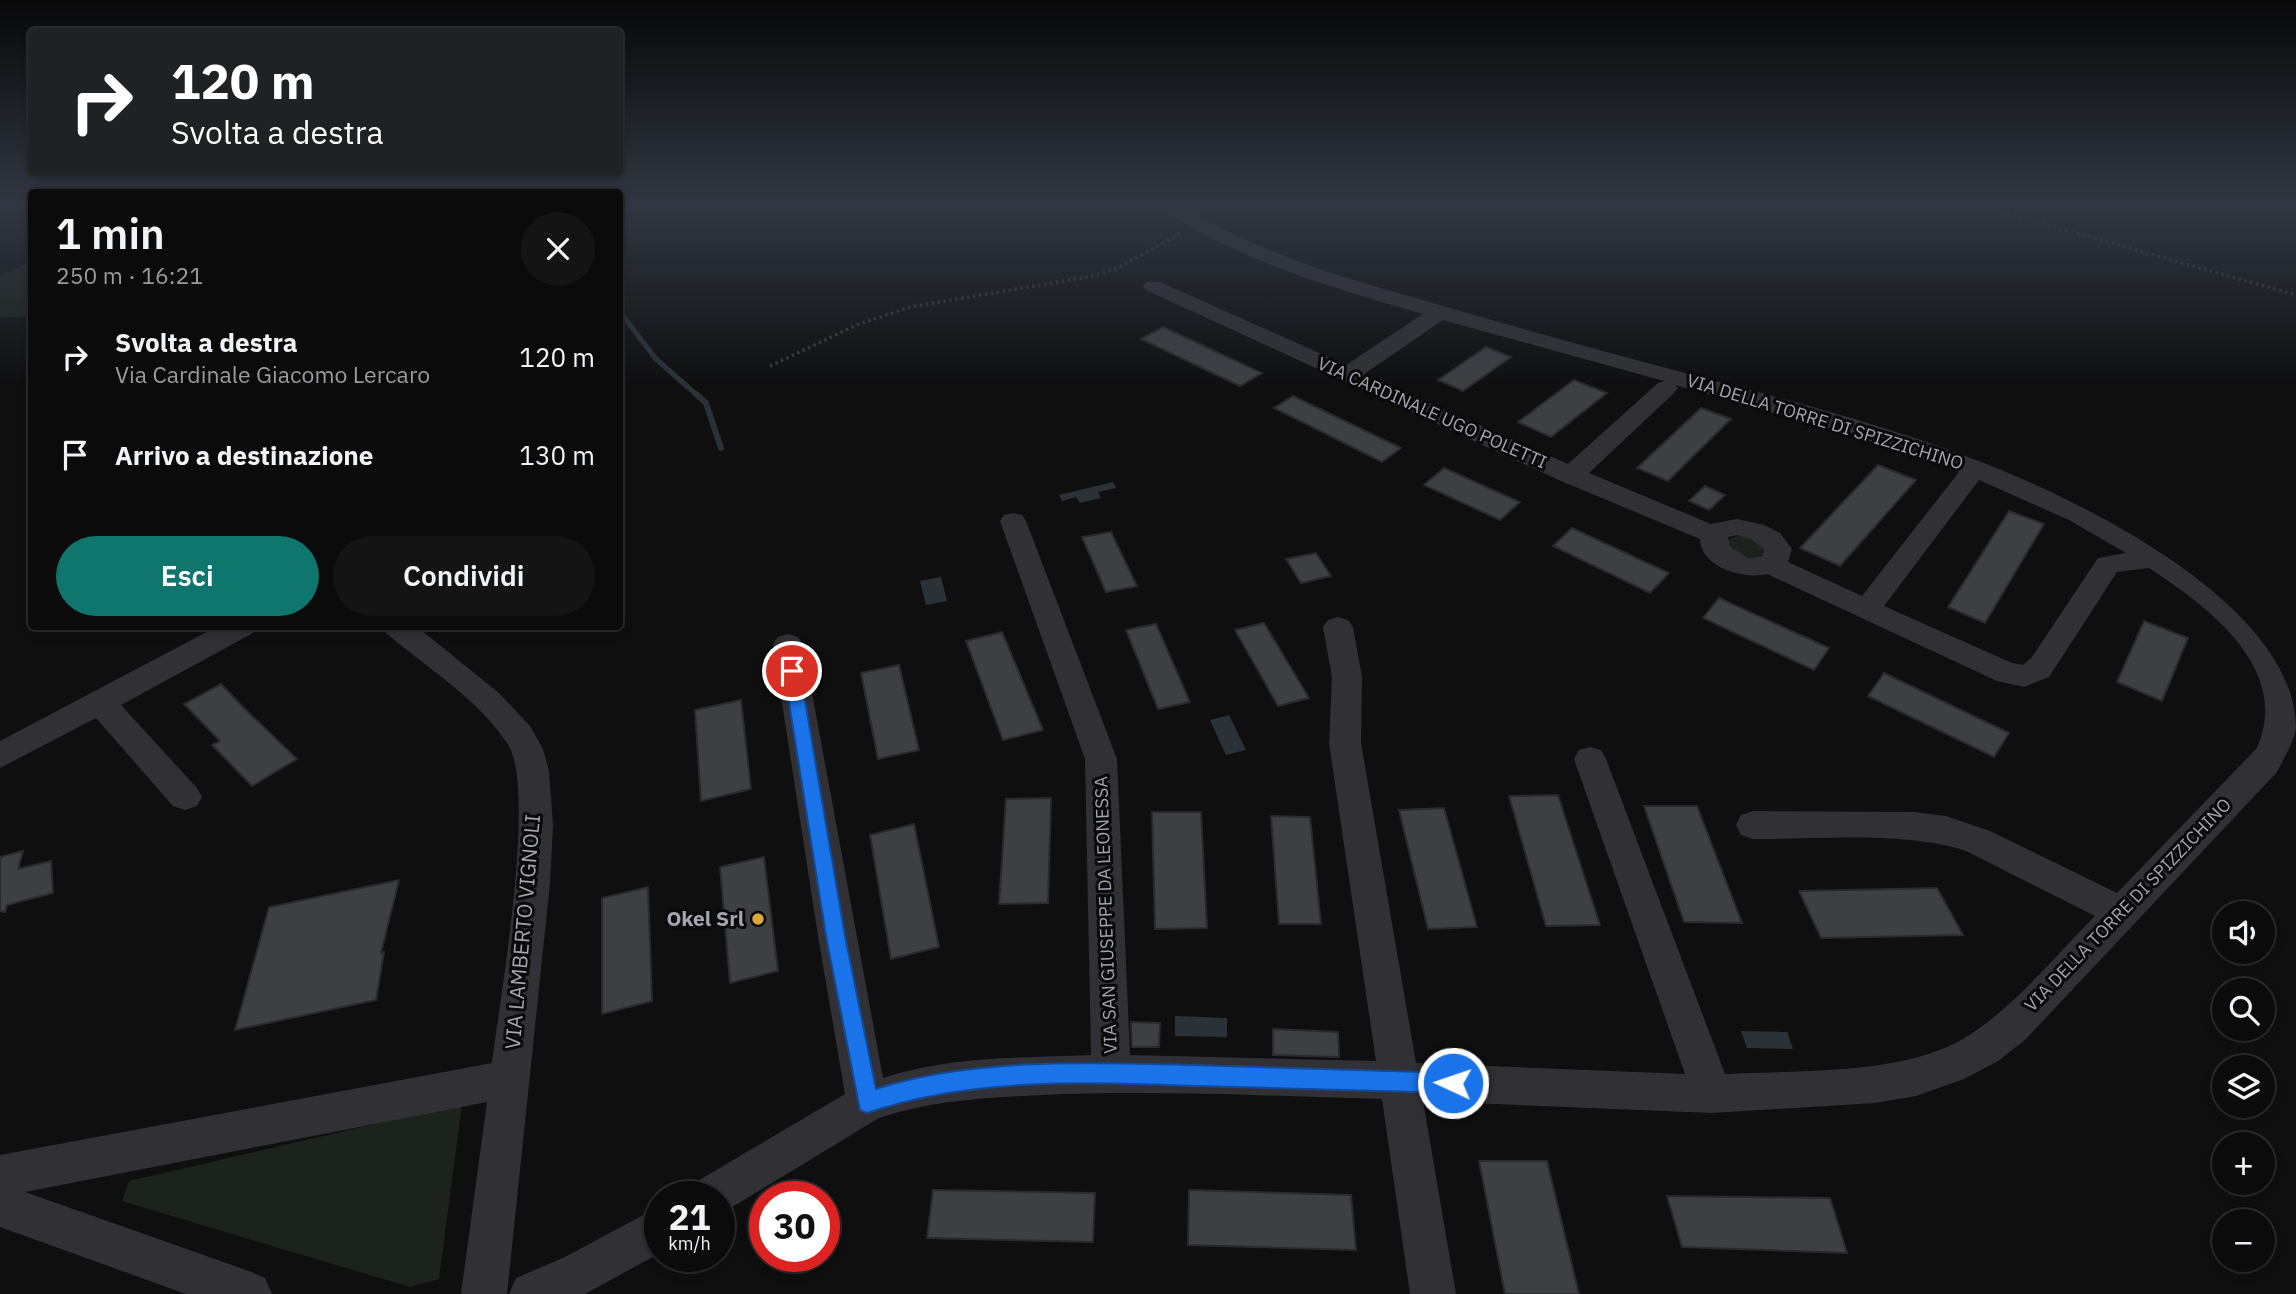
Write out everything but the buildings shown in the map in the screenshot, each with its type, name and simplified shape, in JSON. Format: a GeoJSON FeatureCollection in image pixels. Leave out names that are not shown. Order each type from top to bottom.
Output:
{"type":"FeatureCollection","features":[{"type":"Feature","properties":{"kind":"street","name":"VIA DELLA TORRE DI SPIZZICHINO"},"geometry":{"type":"LineString","coordinates":[[735,1183],[867,1103],[908,1089],[957,1080],[1111,1073],[1401,1081],[1712,1094],[1874,1084],[1916,1077],[1950,1066],[1984,1048],[2011,1027],[2265,763],[2277,743],[2283,719],[2280,692],[2275,675],[2249,634],[2210,598],[2155,558],[2098,523],[1975,468],[1810,415],[1440,312],[1291,264]]}},
{"type":"Feature","properties":{"kind":"street","name":"VIA CARDINALE UGO POLETTI"},"geometry":{"type":"LineString","coordinates":[[1153,286],[1570,476],[1714,535],[1727,527],[1758,531],[1774,542],[1778,549],[1776,561],[1770,565],[2001,671],[2024,677],[2036,672],[2108,564],[2155,558]]}},
{"type":"Feature","properties":{"kind":"street"},"geometry":{"type":"LineString","coordinates":[[1347,375],[1440,312]]}},
{"type":"Feature","properties":{"kind":"street"},"geometry":{"type":"LineString","coordinates":[[1570,476],[1666,388]]}},
{"type":"Feature","properties":{"kind":"street"},"geometry":{"type":"LineString","coordinates":[[1866,610],[1975,468]]}},
{"type":"Feature","properties":{"kind":"street","name":"VIA SAN GIUSEPPE DA LEONESSA"},"geometry":{"type":"LineString","coordinates":[[1013,521],[1101,759],[1111,1073]]}},
{"type":"Feature","properties":{"kind":"street"},"geometry":{"type":"LineString","coordinates":[[1338,627],[1347,677],[1345,743],[1433,1294]]}},
{"type":"Feature","properties":{"kind":"street"},"geometry":{"type":"LineString","coordinates":[[0,755],[235,630]]}},
{"type":"Feature","properties":{"kind":"street","name":"VIA LAMBERTO VIGNOLI"},"geometry":{"type":"LineString","coordinates":[[401,630],[499,712],[526,748],[532,770],[535,823],[510,1079],[484,1294]]}},
{"type":"Feature","properties":{"kind":"street"},"geometry":{"type":"LineString","coordinates":[[788,644],[836,936],[867,1103]]}},
{"type":"Feature","properties":{"kind":"street"},"geometry":{"type":"LineString","coordinates":[[100,702],[185,797]]}},
{"type":"Feature","properties":{"kind":"street"},"geometry":{"type":"LineString","coordinates":[[1590,759],[1712,1094]]}},
{"type":"Feature","properties":{"kind":"street"},"geometry":{"type":"LineString","coordinates":[[1753,825],[1914,826],[1946,830],[1978,841],[2122,912]]}},
{"type":"Feature","properties":{"kind":"street"},"geometry":{"type":"LineString","coordinates":[[0,1176],[510,1079]]}},
{"type":"Feature","properties":{"kind":"street"},"geometry":{"type":"LineString","coordinates":[[0,1205],[249,1294]]}},
{"type":"Feature","properties":{"kind":"street"},"geometry":{"type":"LineString","coordinates":[[532,1294],[581,1273],[644,1237]]}},
{"type":"Feature","properties":{"kind":"path"},"geometry":{"type":"LineString","coordinates":[[770,366],[859,324],[911,307],[1093,276],[1124,264]]}},
{"type":"Feature","properties":{"kind":"path"},"geometry":{"type":"LineString","coordinates":[[2187,264],[2296,295]]}},
{"type":"Feature","properties":{"kind":"shaded area"},"geometry":{"type":"Polygon","coordinates":[[[28,264],[28,316],[0,318],[0,275],[28,264]]]}},
{"type":"Feature","properties":{"kind":"shaded area"},"geometry":{"type":"Polygon","coordinates":[[[1113,482],[1116,488],[1098,492],[1101,498],[1080,503],[1076,497],[1062,501],[1059,495],[1113,482]]]}},
{"type":"Feature","properties":{"kind":"shaded area"},"geometry":{"type":"Polygon","coordinates":[[[1738,535],[1751,538],[1763,548],[1762,555],[1748,558],[1731,552],[1726,541],[1738,535]]]}},
{"type":"Feature","properties":{"kind":"shaded area"},"geometry":{"type":"Polygon","coordinates":[[[941,577],[947,601],[926,605],[920,581],[941,577]]]}},
{"type":"Feature","properties":{"kind":"shaded area"},"geometry":{"type":"Polygon","coordinates":[[[1229,715],[1246,750],[1226,755],[1210,720],[1229,715]]]}},
{"type":"Feature","properties":{"kind":"shaded area"},"geometry":{"type":"Polygon","coordinates":[[[1175,1016],[1227,1018],[1227,1037],[1175,1036],[1175,1016]]]}},
{"type":"Feature","properties":{"kind":"shaded area"},"geometry":{"type":"Polygon","coordinates":[[[1741,1031],[1787,1032],[1793,1049],[1747,1048],[1741,1031]]]}},
{"type":"Feature","properties":{"kind":"shaded area"},"geometry":{"type":"Polygon","coordinates":[[[462,1104],[439,1279],[410,1287],[122,1201],[129,1181],[462,1104]]]}},
{"type":"Feature","properties":{"kind":"waterway"},"geometry":{"type":"LineString","coordinates":[[623,316],[656,359],[698,396]]}},
{"type":"Feature","properties":{"kind":"waterway"},"geometry":{"type":"LineString","coordinates":[[696,394],[706,403],[721,448]]}},
{"type":"Feature","properties":{"kind":"place","name":"Okel Srl"},"geometry":{"type":"Point","coordinates":[758,919]}},
{"type":"Feature","properties":{"kind":"route"},"geometry":{"type":"LineString","coordinates":[[792,671],[867,1103],[908,1089],[957,1080],[1111,1073],[1453,1083]]}}]}
